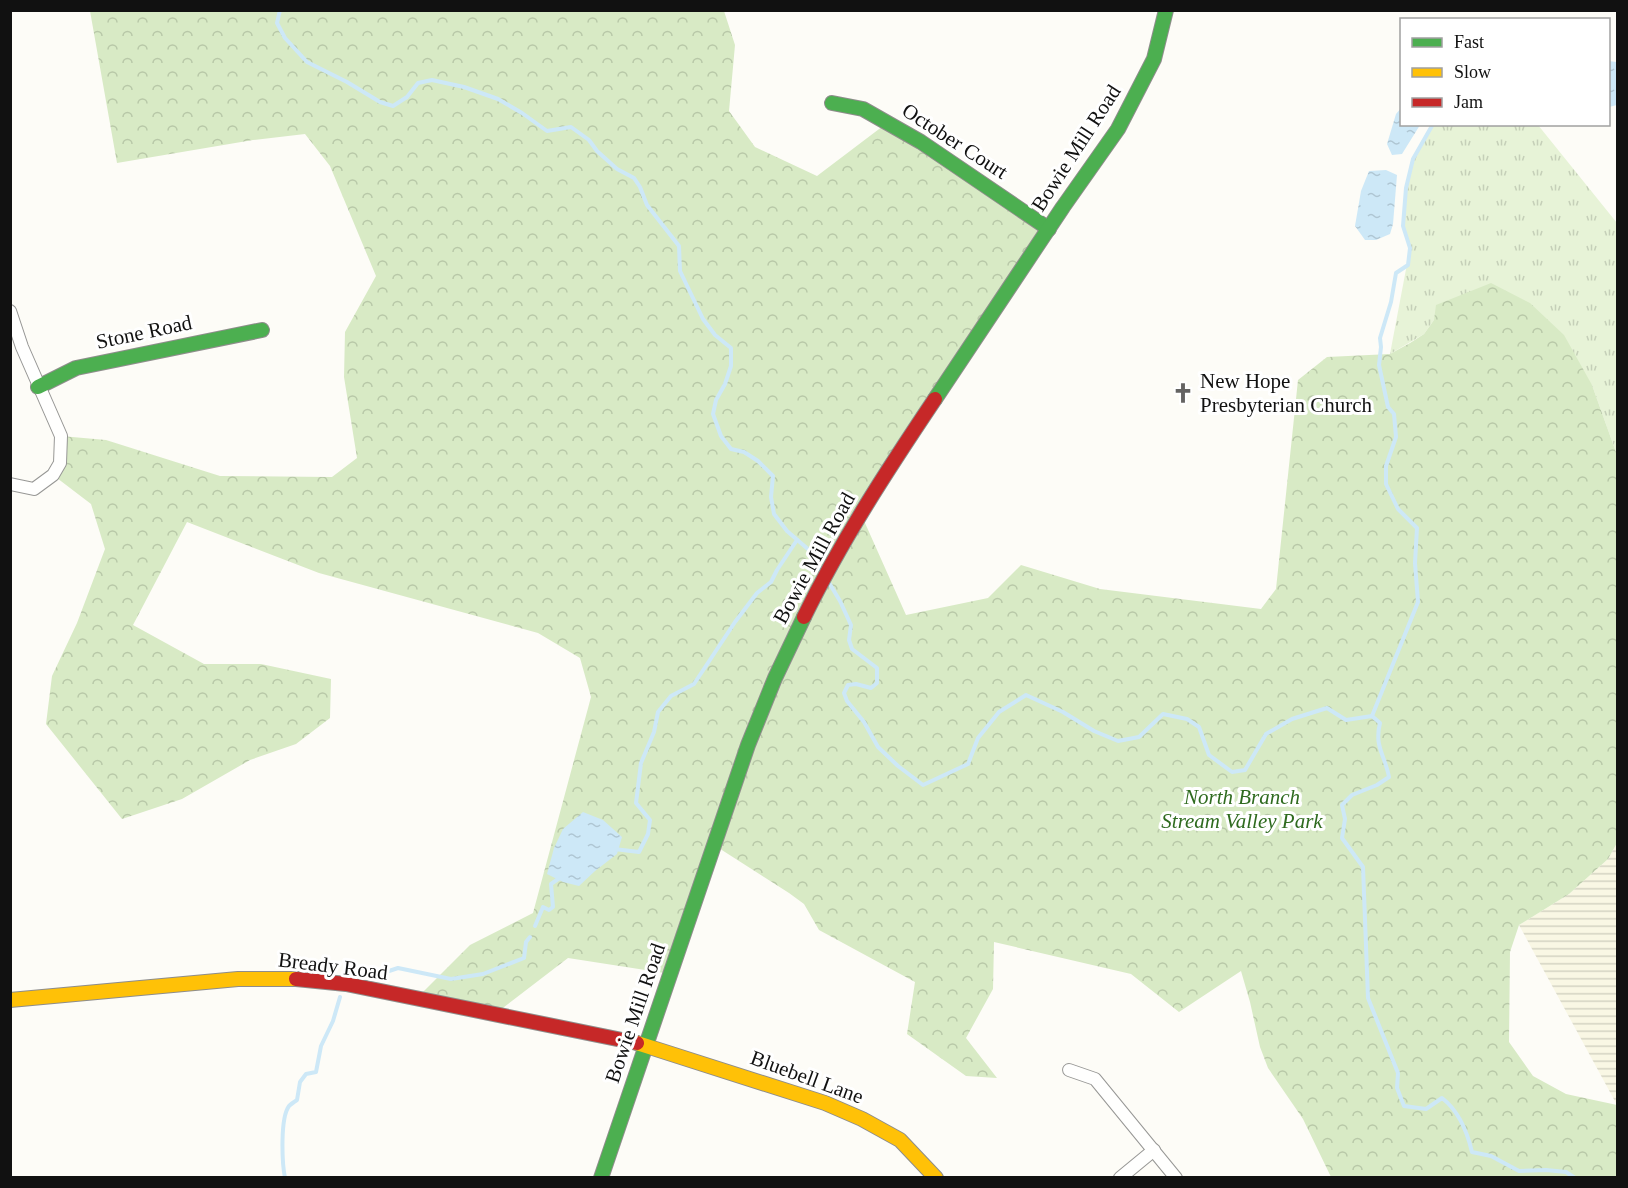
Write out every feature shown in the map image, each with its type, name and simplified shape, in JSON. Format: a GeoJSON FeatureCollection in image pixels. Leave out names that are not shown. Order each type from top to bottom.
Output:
{"type":"FeatureCollection","features":[{"type":"Feature","properties":{"kind":"street","name":"Bowie Mill Road"},"geometry":{"type":"LineString","coordinates":[[601,1178],[748,745],[774,678],[830,567],[882,478],[1118,129],[1154,59],[1166,10]]}},
{"type":"Feature","properties":{"kind":"street","name":"October Court"},"geometry":{"type":"LineString","coordinates":[[832,103],[863,109],[921,142],[1049,229]]}},
{"type":"Feature","properties":{"kind":"street"},"geometry":{"type":"LineString","coordinates":[[10,311],[38,387],[61,436],[60,463],[53,475],[33,489],[10,484]]}},
{"type":"Feature","properties":{"kind":"street","name":"Stone Road"},"geometry":{"type":"LineString","coordinates":[[38,387],[76,368],[262,330]]}},
{"type":"Feature","properties":{"kind":"street","name":"Bready Road"},"geometry":{"type":"LineString","coordinates":[[10,1000],[237,979],[303,979],[346,984],[647,1045]]}},
{"type":"Feature","properties":{"kind":"street","name":"Bluebell Lane"},"geometry":{"type":"LineString","coordinates":[[647,1045],[820,1102],[862,1119],[900,1140],[936,1178]]}},
{"type":"Feature","properties":{"kind":"street"},"geometry":{"type":"LineString","coordinates":[[1069,1070],[1095,1079],[1176,1178]]}},
{"type":"Feature","properties":{"kind":"street"},"geometry":{"type":"LineString","coordinates":[[1120,1178],[1154,1150]]}},
{"type":"Feature","properties":{"kind":"shaded area"},"geometry":{"type":"Polygon","coordinates":[[[1617,843],[1617,1105],[1519,925],[1569,894],[1608,859],[1617,843]]]}},
{"type":"Feature","properties":{"kind":"green space","name":"North Branch Stream Valley Park"},"geometry":{"type":"Polygon","coordinates":[[[90,11],[724,11],[735,45],[729,111],[755,147],[817,176],[887,123],[1049,229],[861,514],[906,615],[988,598],[1021,565],[1100,589],[1261,609],[1276,589],[1298,380],[1327,357],[1390,354],[1424,334],[1434,320],[1436,305],[1491,283],[1530,303],[1564,335],[1592,385],[1617,455],[1617,843],[1608,859],[1569,894],[1519,925],[1510,952],[1509,1042],[1533,1076],[1566,1094],[1617,1105],[1617,1177],[1331,1177],[1303,1119],[1268,1068],[1260,1047],[1241,971],[1179,1012],[1131,974],[994,942],[993,989],[966,1038],[997,1078],[966,1076],[907,1034],[915,982],[819,930],[804,904],[714,845],[671,974],[568,958],[495,1014],[417,998],[470,945],[533,913],[591,697],[580,658],[538,633],[319,573],[187,522],[133,625],[204,664],[261,664],[331,679],[330,718],[296,744],[250,760],[182,799],[122,819],[46,724],[52,676],[77,623],[105,549],[91,504],[53,475],[61,436],[106,440],[220,476],[332,477],[357,458],[344,377],[345,332],[376,276],[330,166],[305,134],[253,140],[117,163],[90,11]]]}},
{"type":"Feature","properties":{"kind":"green space"},"geometry":{"type":"Polygon","coordinates":[[[1432,126],[1539,126],[1617,223],[1617,455],[1592,385],[1434,320],[1424,334],[1390,354],[1410,248],[1403,226],[1406,188],[1413,159],[1432,126]]]}},
{"type":"Feature","properties":{"kind":"water"},"geometry":{"type":"Polygon","coordinates":[[[1610,61],[1617,62],[1617,105],[1610,107],[1610,61]]]}},
{"type":"Feature","properties":{"kind":"water"},"geometry":{"type":"Polygon","coordinates":[[[1400,109],[1400,126],[1419,126],[1402,154],[1392,155],[1387,144],[1396,114],[1400,109]]]}},
{"type":"Feature","properties":{"kind":"water"},"geometry":{"type":"Polygon","coordinates":[[[1386,170],[1397,175],[1393,224],[1390,234],[1376,240],[1365,240],[1355,226],[1361,191],[1369,171],[1386,170]]]}},
{"type":"Feature","properties":{"kind":"water"},"geometry":{"type":"Polygon","coordinates":[[[583,812],[603,820],[622,837],[617,854],[579,886],[563,882],[547,874],[554,848],[563,829],[583,812]]]}},
{"type":"Feature","properties":{"kind":"waterway"},"geometry":{"type":"LineString","coordinates":[[280,10],[277,23],[285,38],[307,62],[380,102],[393,106],[407,97],[418,83],[432,80],[464,87],[498,99],[547,131],[571,127],[589,140],[597,151],[617,169],[634,178],[647,205],[679,246],[680,271],[703,319],[715,335],[731,348],[731,366],[716,400],[713,414],[721,436],[731,449],[744,452],[758,461],[773,476],[771,497],[774,514],[787,531],[809,550],[822,572]]}},
{"type":"Feature","properties":{"kind":"waterway"},"geometry":{"type":"LineString","coordinates":[[1372,716],[1418,602],[1415,563],[1417,528],[1398,509],[1386,484],[1386,466],[1396,437],[1394,414],[1388,407],[1379,365],[1380,338],[1391,302],[1396,273],[1408,265],[1410,248],[1403,226],[1406,188],[1413,159],[1432,126]]}},
{"type":"Feature","properties":{"kind":"waterway"},"geometry":{"type":"LineString","coordinates":[[614,849],[639,852],[648,834],[650,820],[636,803],[641,763],[654,732],[658,712],[671,696],[694,684],[735,622],[757,593],[771,582],[797,540]]}},
{"type":"Feature","properties":{"kind":"waterway"},"geometry":{"type":"LineString","coordinates":[[828,581],[851,625],[849,640],[852,649],[877,668],[877,683],[871,688],[856,684],[848,685],[844,693],[847,701],[864,722],[878,747],[923,785],[968,764],[978,738],[999,712],[1026,695],[1118,741],[1139,737],[1163,714],[1187,719],[1199,727],[1209,755],[1232,772],[1245,770],[1266,734],[1292,719],[1327,708],[1346,720],[1372,716],[1380,723],[1379,745],[1389,777],[1377,785],[1352,795],[1342,805],[1345,819],[1342,838],[1363,867],[1368,998],[1398,1073],[1397,1088],[1404,1106],[1426,1109],[1442,1098],[1462,1122],[1472,1152],[1491,1156],[1519,1171],[1566,1172],[1575,1178]]}},
{"type":"Feature","properties":{"kind":"waterway"},"geometry":{"type":"LineString","coordinates":[[535,926],[543,907],[549,910],[553,907],[551,884],[561,877]]}},
{"type":"Feature","properties":{"kind":"waterway"},"geometry":{"type":"LineString","coordinates":[[377,975],[398,968],[451,979],[483,974],[524,958],[526,942],[530,937]]}},
{"type":"Feature","properties":{"kind":"waterway"},"geometry":{"type":"LineString","coordinates":[[285,1178],[282,1141],[286,1112],[289,1106],[297,1100],[300,1082],[306,1074],[316,1072],[321,1046],[333,1021],[340,997]]}},
{"type":"Feature","properties":{"kind":"traffic: fast"},"geometry":{"type":"LineString","coordinates":[[935,399],[1118,129],[1154,59],[1166,10]]}},
{"type":"Feature","properties":{"kind":"traffic: fast"},"geometry":{"type":"LineString","coordinates":[[832,103],[863,109],[921,142],[1049,229]]}},
{"type":"Feature","properties":{"kind":"traffic: fast"},"geometry":{"type":"LineString","coordinates":[[38,387],[76,368],[262,330]]}},
{"type":"Feature","properties":{"kind":"traffic: fast"},"geometry":{"type":"LineString","coordinates":[[601,1178],[748,745],[775,678],[804,617]]}},
{"type":"Feature","properties":{"kind":"traffic: slow"},"geometry":{"type":"LineString","coordinates":[[10,1000],[238,979],[296,979]]}},
{"type":"Feature","properties":{"kind":"traffic: slow"},"geometry":{"type":"LineString","coordinates":[[637,1043],[825,1103],[862,1119],[900,1140],[936,1178]]}},
{"type":"Feature","properties":{"kind":"traffic: jam"},"geometry":{"type":"LineString","coordinates":[[804,617],[849,533],[935,399]]}},
{"type":"Feature","properties":{"kind":"traffic: jam"},"geometry":{"type":"LineString","coordinates":[[296,979],[346,984],[637,1043]]}},
{"type":"Feature","properties":{"kind":"place","name":"New Hope Presbyterian Church"},"geometry":{"type":"Point","coordinates":[1183,393]}}]}
